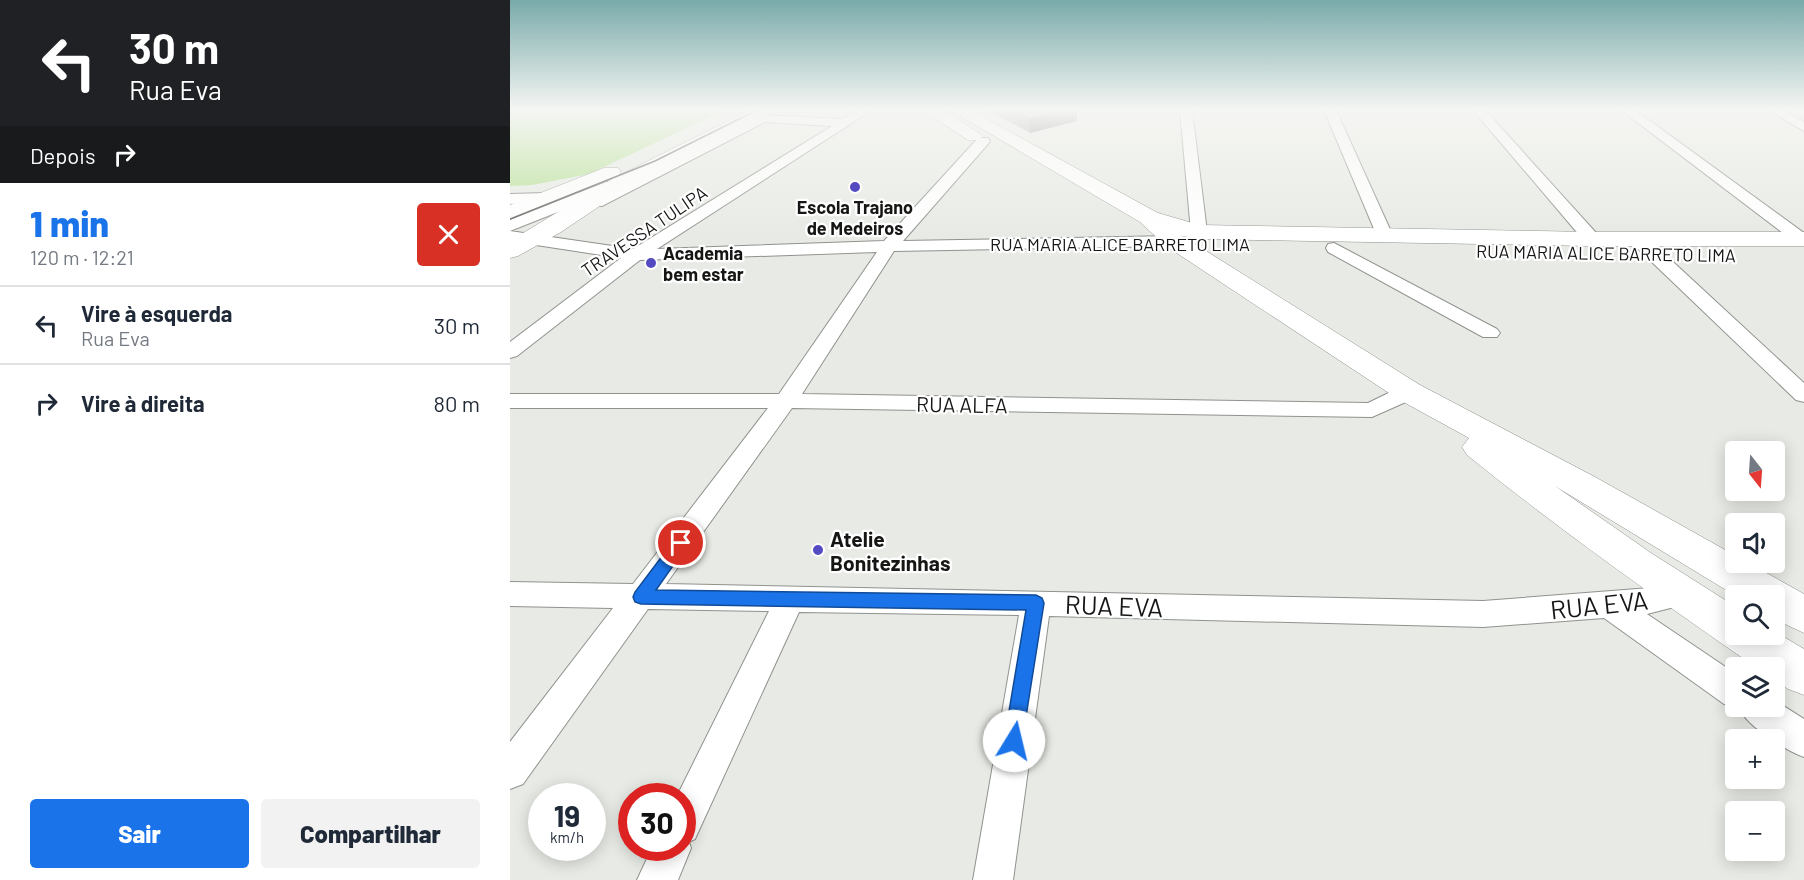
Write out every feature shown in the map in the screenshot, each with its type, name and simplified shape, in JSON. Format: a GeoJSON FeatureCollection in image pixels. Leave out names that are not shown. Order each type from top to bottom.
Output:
{"type":"FeatureCollection","features":[{"type":"Feature","properties":{"kind":"main road"},"geometry":{"type":"LineString","coordinates":[[510,213],[656,151]]}},
{"type":"Feature","properties":{"kind":"main road"},"geometry":{"type":"LineString","coordinates":[[510,250],[520,237],[553,227],[630,177],[681,151]]}},
{"type":"Feature","properties":{"kind":"main road"},"geometry":{"type":"LineString","coordinates":[[1001,151],[1131,226],[1174,241],[1199,232]]}},
{"type":"Feature","properties":{"kind":"main road"},"geometry":{"type":"LineString","coordinates":[[1031,151],[1148,217],[1174,241],[1409,392],[1583,486],[1790,606]]}},
{"type":"Feature","properties":{"kind":"main road","name":"RUA MARIA ALICE BARRETO LIMA"},"geometry":{"type":"LineString","coordinates":[[1148,217],[1199,232],[1592,239],[1646,247]]}},
{"type":"Feature","properties":{"kind":"main road","name":"RUA MARIA ALICE BARRETO LIMA"},"geometry":{"type":"LineString","coordinates":[[1174,241],[1334,248],[1803,244]]}},
{"type":"Feature","properties":{"kind":"main road"},"geometry":{"type":"LineString","coordinates":[[1409,392],[1546,500],[1725,623]]}},
{"type":"Feature","properties":{"kind":"main road"},"geometry":{"type":"LineString","coordinates":[[1760,645],[1804,674]]}},
{"type":"Feature","properties":{"kind":"street"},"geometry":{"type":"LineString","coordinates":[[553,227],[696,151]]}},
{"type":"Feature","properties":{"kind":"street","name":"TRAVESSA TULIPA"},"geometry":{"type":"LineString","coordinates":[[510,352],[636,255],[800,151]]}},
{"type":"Feature","properties":{"kind":"street"},"geometry":{"type":"LineString","coordinates":[[510,771],[786,401],[889,246],[974,151]]}},
{"type":"Feature","properties":{"kind":"street"},"geometry":{"type":"LineString","coordinates":[[1190,151],[1199,232]]}},
{"type":"Feature","properties":{"kind":"street"},"geometry":{"type":"LineString","coordinates":[[1348,151],[1385,236]]}},
{"type":"Feature","properties":{"kind":"street"},"geometry":{"type":"LineString","coordinates":[[1515,151],[1592,239]]}},
{"type":"Feature","properties":{"kind":"street"},"geometry":{"type":"LineString","coordinates":[[1681,151],[1803,244]]}},
{"type":"Feature","properties":{"kind":"street"},"geometry":{"type":"LineString","coordinates":[[510,226],[630,177]]}},
{"type":"Feature","properties":{"kind":"street"},"geometry":{"type":"LineString","coordinates":[[510,199],[546,198]]}},
{"type":"Feature","properties":{"kind":"street","name":"RUA MARIA ALICE BARRETO LIMA"},"geometry":{"type":"LineString","coordinates":[[520,237],[636,255],[889,246],[1174,241]]}},
{"type":"Feature","properties":{"kind":"street"},"geometry":{"type":"LineString","coordinates":[[1646,247],[1801,390]]}},
{"type":"Feature","properties":{"kind":"street"},"geometry":{"type":"LineString","coordinates":[[1334,248],[1490,333]]}},
{"type":"Feature","properties":{"kind":"street","name":"RUA ALFA"},"geometry":{"type":"LineString","coordinates":[[510,402],[786,401],[1372,410],[1409,392]]}},
{"type":"Feature","properties":{"kind":"street","name":"RUA EVA"},"geometry":{"type":"LineString","coordinates":[[510,594],[1036,603],[1483,614],[1650,601],[1680,594]]}},
{"type":"Feature","properties":{"kind":"street"},"geometry":{"type":"LineString","coordinates":[[696,797],[790,599]]}},
{"type":"Feature","properties":{"kind":"street"},"geometry":{"type":"LineString","coordinates":[[993,880],[1036,603]]}},
{"type":"Feature","properties":{"kind":"street"},"geometry":{"type":"LineString","coordinates":[[1609,605],[1725,685]]}},
{"type":"Feature","properties":{"kind":"street"},"geometry":{"type":"LineString","coordinates":[[1771,717],[1804,740]]}},
{"type":"Feature","properties":{"kind":"street"},"geometry":{"type":"LineString","coordinates":[[657,880],[666,861]]}},
{"type":"Feature","properties":{"kind":"green space"},"geometry":{"type":"Polygon","coordinates":[[[510,151],[638,151],[589,174],[532,185],[510,186],[510,151]]]}},
{"type":"Feature","properties":{"kind":"tram line"},"geometry":{"type":"LineString","coordinates":[[510,219],[675,151]]}},
{"type":"Feature","properties":{"kind":"place","name":"Escola Trajano de Medeiros"},"geometry":{"type":"Point","coordinates":[855,187]}},
{"type":"Feature","properties":{"kind":"place","name":"Academia bem estar"},"geometry":{"type":"Point","coordinates":[651,263]}},
{"type":"Feature","properties":{"kind":"place","name":"Atelie Bonitezinhas"},"geometry":{"type":"Point","coordinates":[818,550]}},
{"type":"Feature","properties":{"kind":"route"},"geometry":{"type":"LineString","coordinates":[[681,543],[641,597],[1036,603],[1014,741]]}}]}
